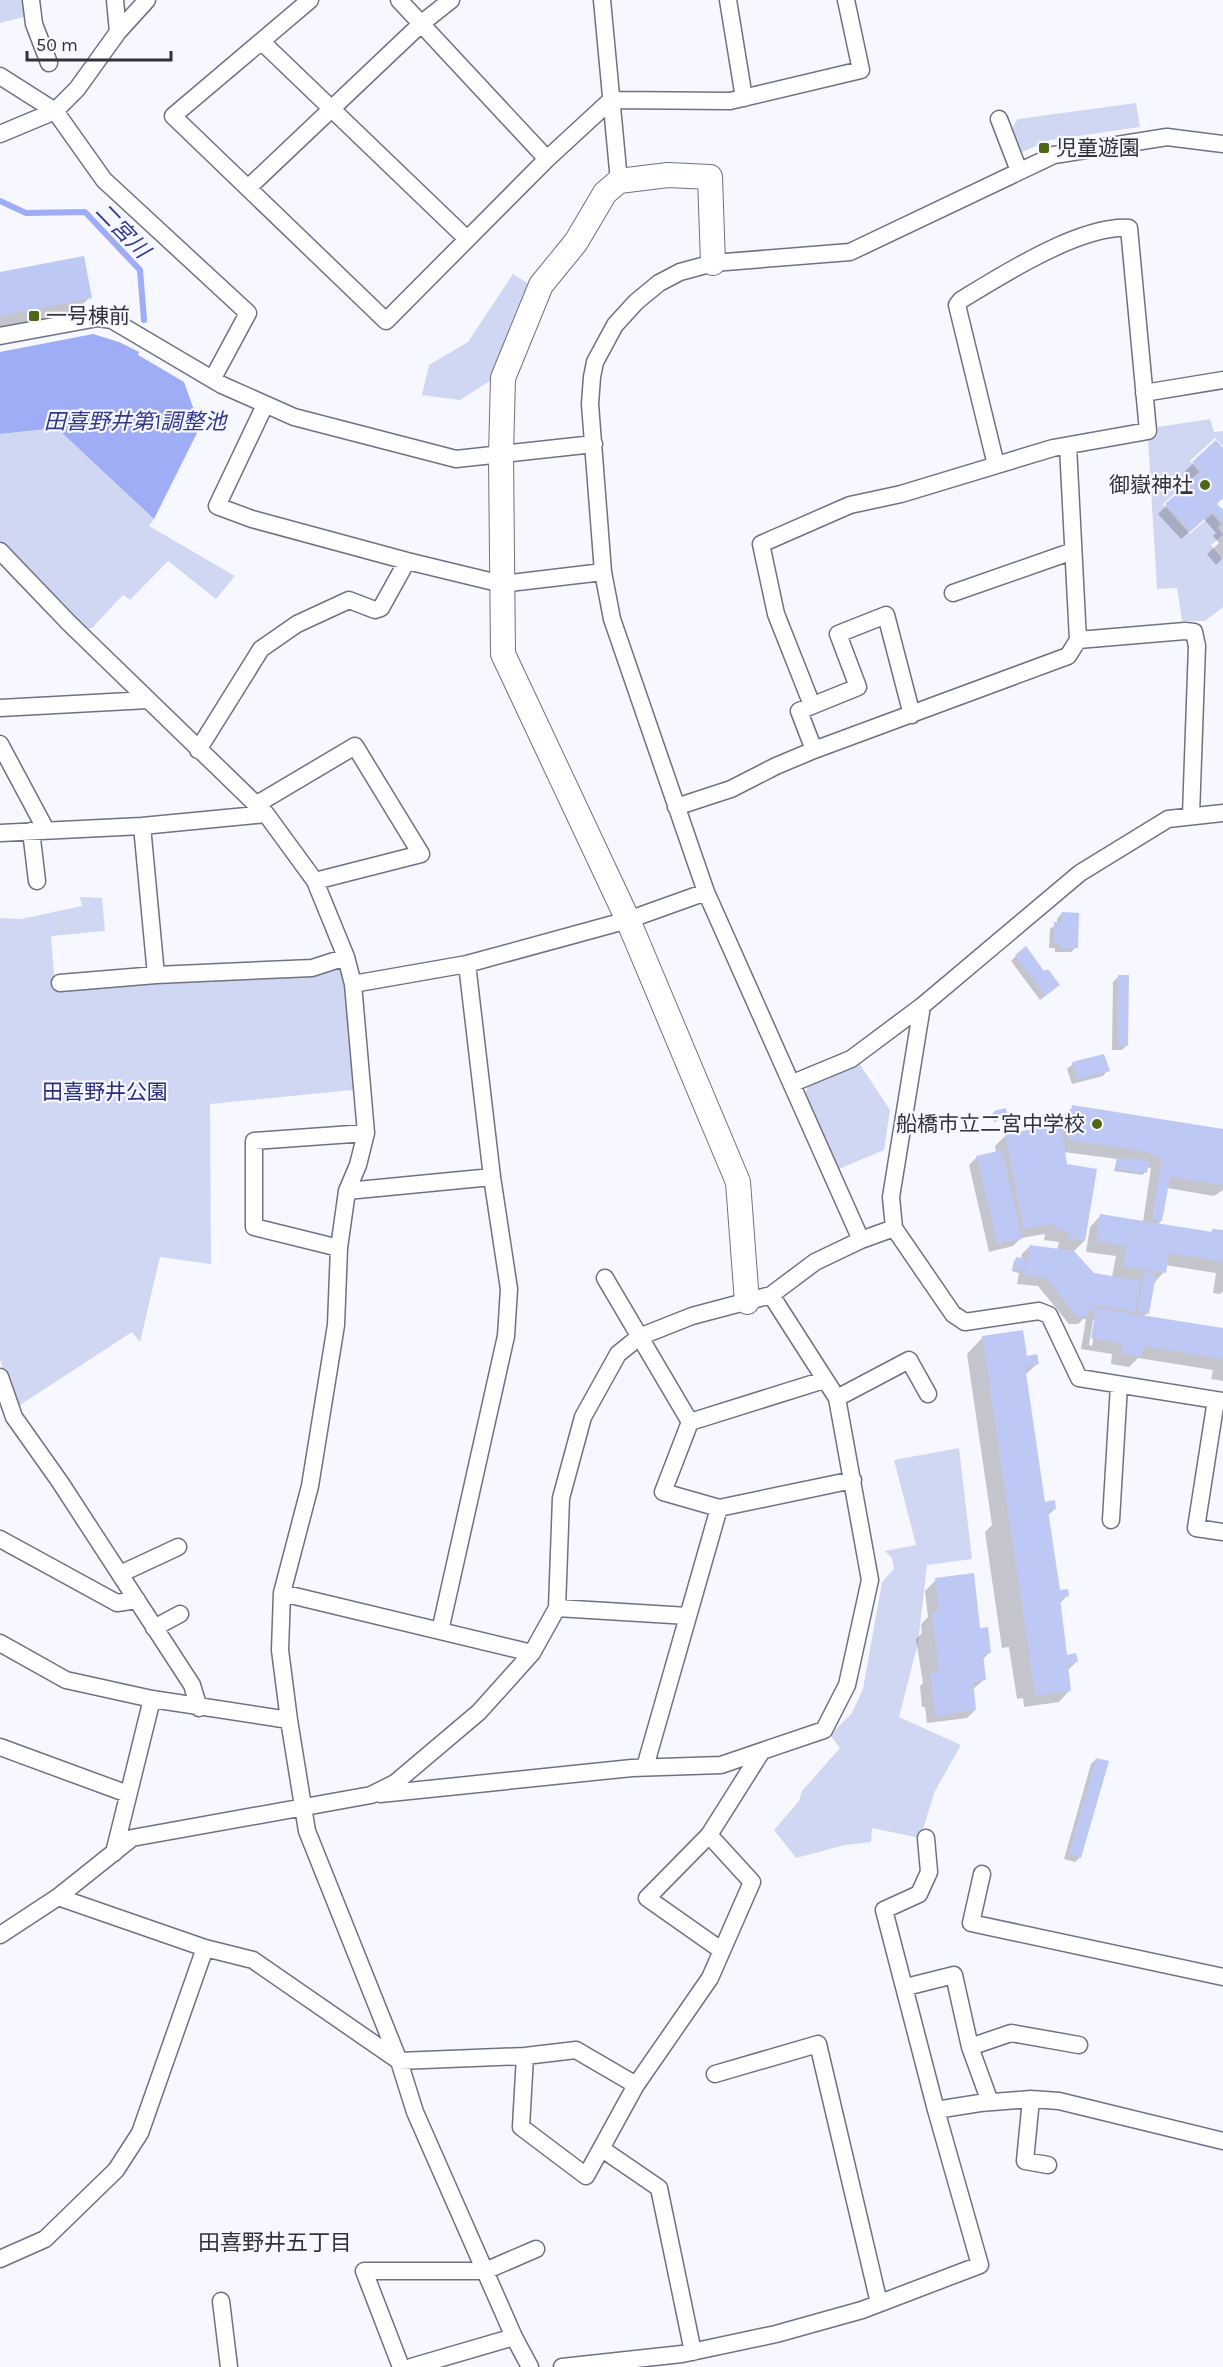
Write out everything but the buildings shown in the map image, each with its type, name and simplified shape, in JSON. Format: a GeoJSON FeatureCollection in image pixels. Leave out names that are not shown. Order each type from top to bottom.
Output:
{"type":"FeatureCollection","features":[{"type":"Feature","properties":{"kind":"street"},"geometry":{"type":"LineString","coordinates":[[31,0],[34,24],[49,63]]}},
{"type":"Feature","properties":{"kind":"street"},"geometry":{"type":"LineString","coordinates":[[115,0],[118,32]]}},
{"type":"Feature","properties":{"kind":"street"},"geometry":{"type":"LineString","coordinates":[[0,134],[55,111],[77,89],[118,32],[147,0]]}},
{"type":"Feature","properties":{"kind":"street"},"geometry":{"type":"LineString","coordinates":[[310,0],[174,116],[386,321],[547,159],[611,100],[730,101],[861,70],[846,0]]}},
{"type":"Feature","properties":{"kind":"street"},"geometry":{"type":"LineString","coordinates":[[399,0],[547,159]]}},
{"type":"Feature","properties":{"kind":"street"},"geometry":{"type":"LineString","coordinates":[[249,187],[422,23],[451,0]]}},
{"type":"Feature","properties":{"kind":"street"},"geometry":{"type":"LineString","coordinates":[[602,0],[619,182]]}},
{"type":"Feature","properties":{"kind":"street"},"geometry":{"type":"LineString","coordinates":[[728,0],[744,98]]}},
{"type":"Feature","properties":{"kind":"street"},"geometry":{"type":"LineString","coordinates":[[262,42],[467,239]]}},
{"type":"Feature","properties":{"kind":"street"},"geometry":{"type":"LineString","coordinates":[[0,76],[55,111],[104,180],[248,313],[213,378]]}},
{"type":"Feature","properties":{"kind":"street"},"geometry":{"type":"LineString","coordinates":[[999,119],[1019,171]]}},
{"type":"Feature","properties":{"kind":"street"},"geometry":{"type":"LineString","coordinates":[[861,1240],[706,892],[612,619],[603,572],[590,404],[595,362],[615,325],[636,302],[659,283],[680,272],[713,263],[850,252],[1054,155],[1167,137],[1223,144]]}},
{"type":"Feature","properties":{"kind":"street"},"geometry":{"type":"LineString","coordinates":[[713,263],[710,177],[668,175],[619,182],[605,193],[576,242],[541,285],[503,378],[501,455],[503,654],[628,920],[738,1182],[747,1302]]}},
{"type":"Feature","properties":{"kind":"street"},"geometry":{"type":"LineString","coordinates":[[812,705],[776,614],[761,544],[850,505],[901,494],[1053,448],[1148,431],[1129,228],[1114,227],[1057,246],[1004,274],[961,300],[957,305],[996,465]]}},
{"type":"Feature","properties":{"kind":"street"},"geometry":{"type":"LineString","coordinates":[[0,336],[98,318],[112,320],[222,385],[294,417],[456,459],[594,444]]}},
{"type":"Feature","properties":{"kind":"street"},"geometry":{"type":"LineString","coordinates":[[1144,393],[1223,380]]}},
{"type":"Feature","properties":{"kind":"street"},"geometry":{"type":"LineString","coordinates":[[265,405],[217,506],[252,519],[502,584],[603,572]]}},
{"type":"Feature","properties":{"kind":"street"},"geometry":{"type":"LineString","coordinates":[[676,807],[731,789],[814,750],[1068,656],[1078,640],[1068,446]]}},
{"type":"Feature","properties":{"kind":"street"},"geometry":{"type":"LineString","coordinates":[[953,593],[1073,550]]}},
{"type":"Feature","properties":{"kind":"street"},"geometry":{"type":"LineString","coordinates":[[0,551],[69,623],[261,809],[315,881],[346,957],[353,984],[366,1133],[347,1191],[339,1248],[338,1311],[310,1486],[282,1593],[280,1650],[289,1720],[307,1831],[399,2061],[416,2112],[514,2337],[530,2367]]}},
{"type":"Feature","properties":{"kind":"street"},"geometry":{"type":"LineString","coordinates":[[198,750],[261,649],[297,624],[349,600],[375,610],[381,608],[407,561]]}},
{"type":"Feature","properties":{"kind":"street"},"geometry":{"type":"LineString","coordinates":[[814,750],[799,711],[858,687],[838,634],[886,615],[912,715]]}},
{"type":"Feature","properties":{"kind":"street"},"geometry":{"type":"LineString","coordinates":[[1078,640],[1194,632],[1197,645],[1191,815]]}},
{"type":"Feature","properties":{"kind":"street"},"geometry":{"type":"LineString","coordinates":[[0,708],[148,700]]}},
{"type":"Feature","properties":{"kind":"street"},"geometry":{"type":"LineString","coordinates":[[0,744],[39,831],[37,881]]}},
{"type":"Feature","properties":{"kind":"street"},"geometry":{"type":"LineString","coordinates":[[0,833],[142,826],[261,809],[355,746],[422,854],[315,881]]}},
{"type":"Feature","properties":{"kind":"street"},"geometry":{"type":"LineString","coordinates":[[793,1083],[850,1059],[922,1006],[1080,873],[1168,819],[1223,813]]}},
{"type":"Feature","properties":{"kind":"street"},"geometry":{"type":"LineString","coordinates":[[142,826],[156,975]]}},
{"type":"Feature","properties":{"kind":"street"},"geometry":{"type":"LineString","coordinates":[[353,984],[467,964],[628,920],[706,892]]}},
{"type":"Feature","properties":{"kind":"street"},"geometry":{"type":"LineString","coordinates":[[60,983],[156,975],[312,968],[346,957]]}},
{"type":"Feature","properties":{"kind":"street"},"geometry":{"type":"LineString","coordinates":[[440,1631],[506,1336],[509,1289],[492,1177],[467,964]]}},
{"type":"Feature","properties":{"kind":"street"},"geometry":{"type":"LineString","coordinates":[[922,1006],[891,1197],[894,1228],[953,1314],[965,1322],[1039,1311],[1049,1315],[1079,1378],[1219,1400],[1196,1528],[1223,1532]]}},
{"type":"Feature","properties":{"kind":"street"},"geometry":{"type":"LineString","coordinates":[[339,1248],[254,1227],[254,1141],[366,1133]]}},
{"type":"Feature","properties":{"kind":"street"},"geometry":{"type":"LineString","coordinates":[[347,1191],[492,1177]]}},
{"type":"Feature","properties":{"kind":"street"},"geometry":{"type":"LineString","coordinates":[[371,1795],[395,1783],[479,1712],[532,1653],[557,1608],[561,1498],[583,1417],[618,1354],[639,1337],[692,1316],[771,1295],[815,1262],[861,1240],[894,1228]]}},
{"type":"Feature","properties":{"kind":"street"},"geometry":{"type":"LineString","coordinates":[[606,1278],[690,1422]]}},
{"type":"Feature","properties":{"kind":"street"},"geometry":{"type":"LineString","coordinates":[[0,1935],[58,1897],[132,1838],[371,1795],[645,1767],[721,1766],[824,1730],[847,1685],[870,1580],[837,1398],[771,1295]]}},
{"type":"Feature","properties":{"kind":"street"},"geometry":{"type":"LineString","coordinates":[[837,1398],[909,1359],[928,1394]]}},
{"type":"Feature","properties":{"kind":"street"},"geometry":{"type":"LineString","coordinates":[[0,1377],[14,1417],[192,1685],[199,1707]]}},
{"type":"Feature","properties":{"kind":"street"},"geometry":{"type":"LineString","coordinates":[[690,1422],[824,1380]]}},
{"type":"Feature","properties":{"kind":"street"},"geometry":{"type":"LineString","coordinates":[[1111,1520],[1119,1385]]}},
{"type":"Feature","properties":{"kind":"street"},"geometry":{"type":"LineString","coordinates":[[690,1422],[663,1492],[718,1508],[853,1480]]}},
{"type":"Feature","properties":{"kind":"street"},"geometry":{"type":"LineString","coordinates":[[645,1767],[718,1508]]}},
{"type":"Feature","properties":{"kind":"street"},"geometry":{"type":"LineString","coordinates":[[0,1539],[117,1603],[137,1600]]}},
{"type":"Feature","properties":{"kind":"street"},"geometry":{"type":"LineString","coordinates":[[120,1574],[178,1547]]}},
{"type":"Feature","properties":{"kind":"street"},"geometry":{"type":"LineString","coordinates":[[282,1593],[532,1653]]}},
{"type":"Feature","properties":{"kind":"street"},"geometry":{"type":"LineString","coordinates":[[557,1608],[688,1616]]}},
{"type":"Feature","properties":{"kind":"street"},"geometry":{"type":"LineString","coordinates":[[154,1628],[180,1614]]}},
{"type":"Feature","properties":{"kind":"street"},"geometry":{"type":"LineString","coordinates":[[0,1643],[66,1680],[152,1699],[289,1720]]}},
{"type":"Feature","properties":{"kind":"street"},"geometry":{"type":"LineString","coordinates":[[114,1853],[152,1699]]}},
{"type":"Feature","properties":{"kind":"street"},"geometry":{"type":"LineString","coordinates":[[0,1748],[128,1794]]}},
{"type":"Feature","properties":{"kind":"street"},"geometry":{"type":"LineString","coordinates":[[721,1950],[647,1898],[709,1835],[762,1751]]}},
{"type":"Feature","properties":{"kind":"street"},"geometry":{"type":"LineString","coordinates":[[525,2056],[521,2127],[586,2176],[636,2085],[710,1978],[752,1882],[709,1835]]}},
{"type":"Feature","properties":{"kind":"street"},"geometry":{"type":"LineString","coordinates":[[562,2367],[693,2352],[776,2334],[879,2303],[980,2265],[936,2110],[906,1987],[884,1910],[920,1894],[929,1872],[926,1838]]}},
{"type":"Feature","properties":{"kind":"street"},"geometry":{"type":"LineString","coordinates":[[982,1874],[971,1923],[1223,1977]]}},
{"type":"Feature","properties":{"kind":"street"},"geometry":{"type":"LineString","coordinates":[[58,1897],[205,1948],[253,1960],[399,2061],[525,2056],[576,2050],[636,2085]]}},
{"type":"Feature","properties":{"kind":"street"},"geometry":{"type":"LineString","coordinates":[[0,2259],[45,2239],[116,2170],[140,2133],[205,1948]]}},
{"type":"Feature","properties":{"kind":"street"},"geometry":{"type":"LineString","coordinates":[[906,1987],[954,1975],[970,2047],[990,2102]]}},
{"type":"Feature","properties":{"kind":"street"},"geometry":{"type":"LineString","coordinates":[[970,2047],[1011,2033],[1079,2045]]}},
{"type":"Feature","properties":{"kind":"street"},"geometry":{"type":"LineString","coordinates":[[715,2074],[818,2044],[879,2303]]}},
{"type":"Feature","properties":{"kind":"street"},"geometry":{"type":"LineString","coordinates":[[936,2110],[990,2102],[1031,2099],[1059,2101],[1223,2141]]}},
{"type":"Feature","properties":{"kind":"street"},"geometry":{"type":"LineString","coordinates":[[1031,2099],[1026,2161],[1048,2165]]}},
{"type":"Feature","properties":{"kind":"street"},"geometry":{"type":"LineString","coordinates":[[602,2149],[659,2188],[693,2352]]}},
{"type":"Feature","properties":{"kind":"street"},"geometry":{"type":"LineString","coordinates":[[401,2367],[364,2271],[485,2271],[536,2249]]}},
{"type":"Feature","properties":{"kind":"street"},"geometry":{"type":"LineString","coordinates":[[221,2301],[229,2367]]}},
{"type":"Feature","properties":{"kind":"street"},"geometry":{"type":"LineString","coordinates":[[411,2367],[514,2337]]}},
{"type":"Feature","properties":{"kind":"green space"},"geometry":{"type":"Polygon","coordinates":[[[0,0],[26,0],[28,16],[0,23],[0,0]]]}},
{"type":"Feature","properties":{"kind":"green space"},"geometry":{"type":"Polygon","coordinates":[[[1136,103],[1140,127],[1050,140],[1022,152],[1012,128],[1018,119],[1136,103]]]}},
{"type":"Feature","properties":{"kind":"green space"},"geometry":{"type":"Polygon","coordinates":[[[513,274],[531,285],[493,379],[460,400],[422,395],[429,365],[468,342],[513,274]]]}},
{"type":"Feature","properties":{"kind":"green space"},"geometry":{"type":"Polygon","coordinates":[[[1210,419],[1214,432],[1223,431],[1223,446],[1215,438],[1190,461],[1199,472],[1163,504],[1190,534],[1212,514],[1221,524],[1218,527],[1223,535],[1211,545],[1223,560],[1223,607],[1205,621],[1182,621],[1177,588],[1157,589],[1148,439],[1157,436],[1158,427],[1210,419]]]}},
{"type":"Feature","properties":{"kind":"green space"},"geometry":{"type":"Polygon","coordinates":[[[46,429],[61,432],[154,519],[149,526],[235,576],[216,599],[168,561],[130,600],[123,595],[92,628],[85,629],[0,541],[0,434],[46,429]]]}},
{"type":"Feature","properties":{"kind":"green space","name":"田喜野井公園"},"geometry":{"type":"Polygon","coordinates":[[[80,897],[102,898],[105,931],[51,936],[55,986],[348,967],[362,1089],[210,1104],[211,1264],[160,1257],[140,1342],[132,1332],[17,1407],[0,1360],[0,918],[21,919],[82,906],[80,897]]]}},
{"type":"Feature","properties":{"kind":"green space"},"geometry":{"type":"Polygon","coordinates":[[[859,1063],[890,1110],[884,1150],[839,1169],[805,1094],[808,1086],[859,1063]]]}},
{"type":"Feature","properties":{"kind":"green space"},"geometry":{"type":"Polygon","coordinates":[[[959,1448],[972,1559],[927,1565],[918,1643],[899,1717],[961,1745],[935,1791],[920,1838],[872,1828],[871,1842],[845,1845],[796,1858],[774,1830],[799,1801],[802,1791],[840,1748],[830,1735],[852,1713],[863,1689],[882,1582],[894,1569],[892,1558],[885,1551],[916,1545],[894,1460],[959,1448]]]}},
{"type":"Feature","properties":{"kind":"water","name":"田喜野井第1調整池"},"geometry":{"type":"Polygon","coordinates":[[[93,334],[119,342],[139,352],[138,355],[184,382],[200,427],[154,519],[61,432],[46,429],[0,434],[0,352],[93,334]]]}},
{"type":"Feature","properties":{"kind":"waterway","name":"二宮川"},"geometry":{"type":"LineString","coordinates":[[0,201],[26,213],[85,212],[140,270],[144,320]]}},
{"type":"Feature","properties":{"kind":"place","name":"児童遊園"},"geometry":{"type":"Point","coordinates":[1044,148]}},
{"type":"Feature","properties":{"kind":"place","name":"一号棟前"},"geometry":{"type":"Point","coordinates":[34,316]}},
{"type":"Feature","properties":{"kind":"place","name":"御嶽神社"},"geometry":{"type":"Point","coordinates":[1205,485]}},
{"type":"Feature","properties":{"kind":"place","name":"船橋市立二宮中学校"},"geometry":{"type":"Point","coordinates":[1097,1124]}},
{"type":"Feature","properties":{"kind":"district","name":"田喜野井五丁目"},"geometry":{"type":"Point","coordinates":[275,2242]}}]}
